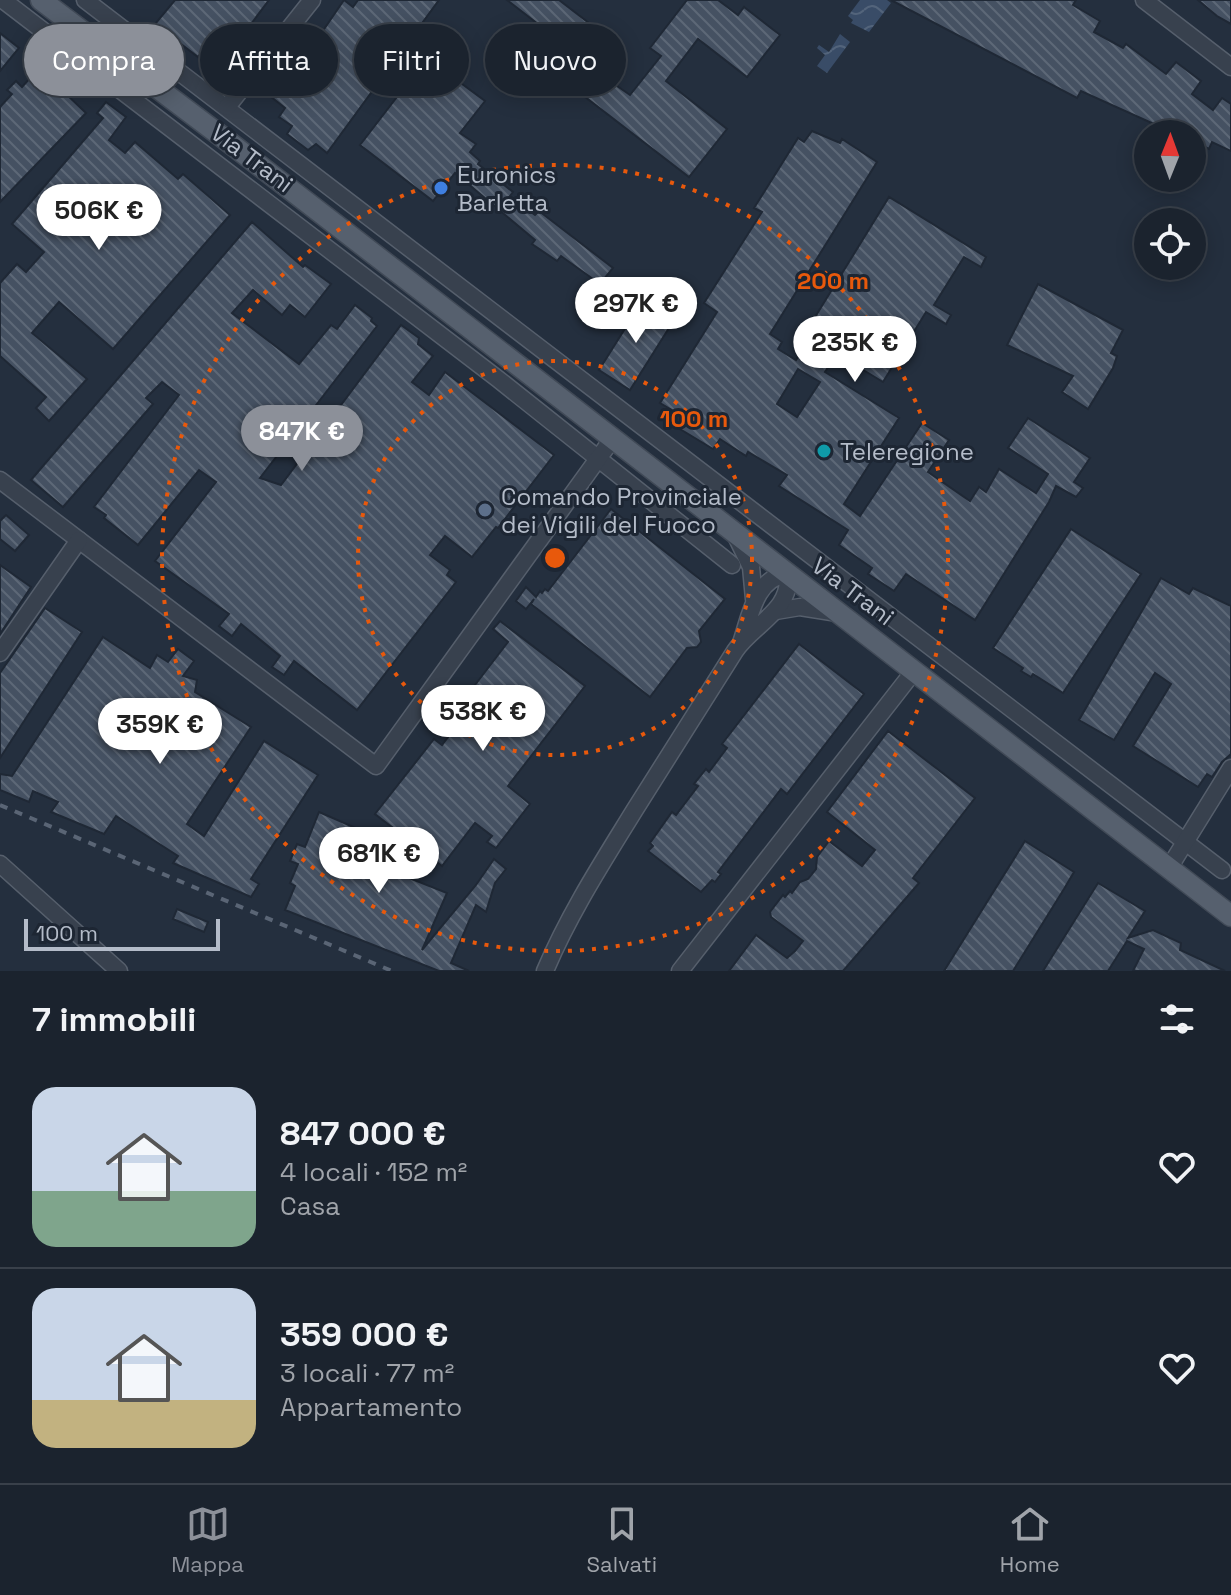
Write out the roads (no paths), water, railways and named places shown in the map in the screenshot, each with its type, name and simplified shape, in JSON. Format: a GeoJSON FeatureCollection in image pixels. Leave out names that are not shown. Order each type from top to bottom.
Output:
{"type":"FeatureCollection","features":[{"type":"Feature","properties":{"kind":"main road","name":"Via Trani"},"geometry":{"type":"LineString","coordinates":[[41,0],[1231,916]]}},
{"type":"Feature","properties":{"kind":"street","name":"Via Trani"},"geometry":{"type":"LineString","coordinates":[[3,0],[393,298],[732,565]]}},
{"type":"Feature","properties":{"kind":"street","name":"Via Trani"},"geometry":{"type":"LineString","coordinates":[[85,0],[1222,870]]}},
{"type":"Feature","properties":{"kind":"street"},"geometry":{"type":"LineString","coordinates":[[227,107],[312,0]]}},
{"type":"Feature","properties":{"kind":"street"},"geometry":{"type":"LineString","coordinates":[[1144,0],[1231,67]]}},
{"type":"Feature","properties":{"kind":"street"},"geometry":{"type":"LineString","coordinates":[[393,298],[405,278]]}},
{"type":"Feature","properties":{"kind":"street"},"geometry":{"type":"LineString","coordinates":[[443,307],[457,283]]}},
{"type":"Feature","properties":{"kind":"street"},"geometry":{"type":"LineString","coordinates":[[0,480],[376,766],[613,438]]}},
{"type":"Feature","properties":{"kind":"street"},"geometry":{"type":"LineString","coordinates":[[706,512],[720,486]]}},
{"type":"Feature","properties":{"kind":"street"},"geometry":{"type":"LineString","coordinates":[[734,534],[749,559],[753,575],[753,607]]}},
{"type":"Feature","properties":{"kind":"street"},"geometry":{"type":"LineString","coordinates":[[0,653],[79,540]]}},
{"type":"Feature","properties":{"kind":"street"},"geometry":{"type":"LineString","coordinates":[[548,965],[581,896],[741,643],[753,607],[765,584],[776,576],[787,574],[786,592],[776,611],[741,643]]}},
{"type":"Feature","properties":{"kind":"street"},"geometry":{"type":"LineString","coordinates":[[776,611],[809,607],[840,614]]}},
{"type":"Feature","properties":{"kind":"street"},"geometry":{"type":"LineString","coordinates":[[884,648],[900,624]]}},
{"type":"Feature","properties":{"kind":"street"},"geometry":{"type":"LineString","coordinates":[[680,971],[914,671]]}},
{"type":"Feature","properties":{"kind":"street"},"geometry":{"type":"LineString","coordinates":[[1169,868],[1231,768]]}},
{"type":"Feature","properties":{"kind":"street"},"geometry":{"type":"LineString","coordinates":[[0,864],[119,971]]}},
{"type":"Feature","properties":{"kind":"water"},"geometry":{"type":"Polygon","coordinates":[[[860,0],[887,0],[891,3],[869,32],[851,23],[853,20],[848,16],[860,0]]]}},
{"type":"Feature","properties":{"kind":"water"},"geometry":{"type":"Polygon","coordinates":[[[840,34],[850,42],[827,73],[817,66],[825,55],[817,48],[819,45],[829,52],[840,34]]]}},
{"type":"Feature","properties":{"kind":"railway"},"geometry":{"type":"LineString","coordinates":[[0,805],[392,971]]}},
{"type":"Feature","properties":{"kind":"place","name":"Euronics Barletta"},"geometry":{"type":"Point","coordinates":[441,188]}},
{"type":"Feature","properties":{"kind":"place","name":"Teleregione"},"geometry":{"type":"Point","coordinates":[824,451]}},
{"type":"Feature","properties":{"kind":"place","name":"Comando Provinciale dei Vigili del Fuoco"},"geometry":{"type":"Point","coordinates":[485,510]}}]}
